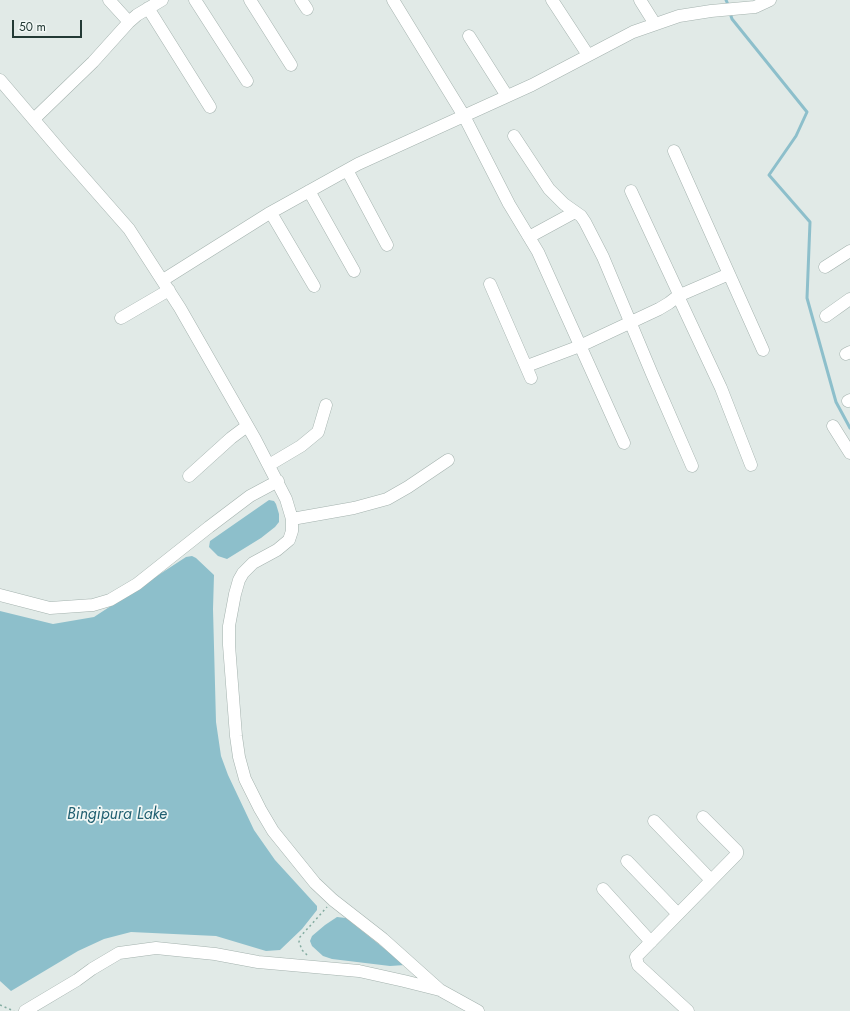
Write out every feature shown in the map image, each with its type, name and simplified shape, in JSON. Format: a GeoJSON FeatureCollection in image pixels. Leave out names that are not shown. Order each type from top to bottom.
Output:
{"type":"FeatureCollection","features":[{"type":"Feature","properties":{"kind":"street"},"geometry":{"type":"LineString","coordinates":[[109,0],[129,22]]}},
{"type":"Feature","properties":{"kind":"street"},"geometry":{"type":"LineString","coordinates":[[34,119],[93,62],[129,22],[137,15],[162,0]]}},
{"type":"Feature","properties":{"kind":"street"},"geometry":{"type":"LineString","coordinates":[[195,0],[248,81]]}},
{"type":"Feature","properties":{"kind":"street"},"geometry":{"type":"LineString","coordinates":[[250,0],[291,65]]}},
{"type":"Feature","properties":{"kind":"street"},"geometry":{"type":"LineString","coordinates":[[393,0],[464,116],[509,204],[544,265],[624,442]]}},
{"type":"Feature","properties":{"kind":"street"},"geometry":{"type":"LineString","coordinates":[[552,0],[588,56]]}},
{"type":"Feature","properties":{"kind":"street"},"geometry":{"type":"LineString","coordinates":[[640,0],[655,24]]}},
{"type":"Feature","properties":{"kind":"street"},"geometry":{"type":"LineString","coordinates":[[121,318],[166,285],[271,213],[369,159],[532,85],[633,32],[679,16],[722,9],[755,7],[770,0]]}},
{"type":"Feature","properties":{"kind":"street"},"geometry":{"type":"LineString","coordinates":[[148,8],[210,107]]}},
{"type":"Feature","properties":{"kind":"street"},"geometry":{"type":"LineString","coordinates":[[470,36],[507,96]]}},
{"type":"Feature","properties":{"kind":"street"},"geometry":{"type":"LineString","coordinates":[[0,80],[129,229],[166,285],[278,481],[286,499],[292,519],[292,531],[289,540],[277,550],[259,559],[248,567],[239,580],[229,626],[229,645],[239,757],[245,779],[266,820],[315,883],[333,900],[383,938],[440,990],[478,1011]]}},
{"type":"Feature","properties":{"kind":"street"},"geometry":{"type":"LineString","coordinates":[[514,136],[549,189],[585,222],[603,257],[692,466]]}},
{"type":"Feature","properties":{"kind":"street"},"geometry":{"type":"LineString","coordinates":[[674,151],[762,350]]}},
{"type":"Feature","properties":{"kind":"street"},"geometry":{"type":"LineString","coordinates":[[347,170],[387,245]]}},
{"type":"Feature","properties":{"kind":"street"},"geometry":{"type":"LineString","coordinates":[[309,191],[354,271]]}},
{"type":"Feature","properties":{"kind":"street"},"geometry":{"type":"LineString","coordinates":[[631,191],[721,388],[751,465]]}},
{"type":"Feature","properties":{"kind":"street"},"geometry":{"type":"LineString","coordinates":[[529,237],[575,212]]}},
{"type":"Feature","properties":{"kind":"street"},"geometry":{"type":"LineString","coordinates":[[271,213],[314,286]]}},
{"type":"Feature","properties":{"kind":"street"},"geometry":{"type":"LineString","coordinates":[[825,267],[850,251]]}},
{"type":"Feature","properties":{"kind":"street"},"geometry":{"type":"LineString","coordinates":[[526,366],[580,346],[659,309],[678,296],[729,274]]}},
{"type":"Feature","properties":{"kind":"street"},"geometry":{"type":"LineString","coordinates":[[490,284],[531,378]]}},
{"type":"Feature","properties":{"kind":"street"},"geometry":{"type":"LineString","coordinates":[[826,316],[850,300]]}},
{"type":"Feature","properties":{"kind":"street"},"geometry":{"type":"LineString","coordinates":[[269,465],[301,446],[318,432],[326,405]]}},
{"type":"Feature","properties":{"kind":"street"},"geometry":{"type":"LineString","coordinates":[[189,476],[231,438],[247,426]]}},
{"type":"Feature","properties":{"kind":"street"},"geometry":{"type":"LineString","coordinates":[[833,426],[850,453]]}},
{"type":"Feature","properties":{"kind":"street"},"geometry":{"type":"LineString","coordinates":[[292,519],[354,508],[387,499],[408,487],[448,460]]}},
{"type":"Feature","properties":{"kind":"street"},"geometry":{"type":"LineString","coordinates":[[0,595],[50,608],[93,605],[110,600],[137,584],[250,496],[278,481]]}},
{"type":"Feature","properties":{"kind":"street"},"geometry":{"type":"LineString","coordinates":[[688,1011],[638,965],[636,957],[736,856],[737,851],[704,817]]}},
{"type":"Feature","properties":{"kind":"street"},"geometry":{"type":"LineString","coordinates":[[654,821],[711,880]]}},
{"type":"Feature","properties":{"kind":"street"},"geometry":{"type":"LineString","coordinates":[[627,861],[678,914]]}},
{"type":"Feature","properties":{"kind":"street"},"geometry":{"type":"LineString","coordinates":[[603,889],[651,942]]}},
{"type":"Feature","properties":{"kind":"street"},"geometry":{"type":"LineString","coordinates":[[25,1011],[77,980],[92,968],[119,953],[156,948],[215,954],[258,962],[359,971],[440,990]]}},
{"type":"Feature","properties":{"kind":"path"},"geometry":{"type":"LineString","coordinates":[[317,967],[302,950],[299,942],[300,937],[333,900]]}},
{"type":"Feature","properties":{"kind":"path"},"geometry":{"type":"LineString","coordinates":[[0,1005],[14,1011]]}},
{"type":"Feature","properties":{"kind":"water"},"geometry":{"type":"Polygon","coordinates":[[[269,500],[274,501],[276,504],[279,514],[279,522],[261,538],[227,559],[218,556],[209,547],[210,541],[269,500]]]}},
{"type":"Feature","properties":{"kind":"water","name":"Bingipura Lake"},"geometry":{"type":"Polygon","coordinates":[[[192,556],[214,575],[213,609],[216,722],[221,756],[228,775],[254,830],[275,860],[317,906],[317,910],[302,929],[280,950],[266,951],[216,936],[131,932],[104,939],[78,951],[11,991],[0,981],[0,611],[53,624],[94,617],[186,557],[192,556]]]}},
{"type":"Feature","properties":{"kind":"water"},"geometry":{"type":"Polygon","coordinates":[[[337,917],[346,918],[405,965],[390,966],[332,959],[323,956],[312,946],[310,941],[312,936],[337,917]]]}},
{"type":"Feature","properties":{"kind":"waterway"},"geometry":{"type":"LineString","coordinates":[[726,0],[729,7]]}},
{"type":"Feature","properties":{"kind":"waterway"},"geometry":{"type":"LineString","coordinates":[[730,13],[732,19],[807,112],[796,136],[769,175],[810,222],[807,298],[836,402],[850,428]]}}]}
